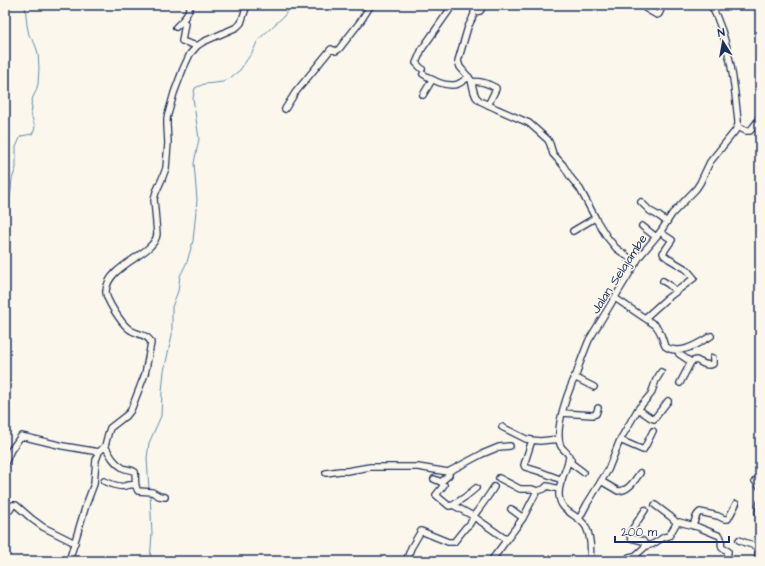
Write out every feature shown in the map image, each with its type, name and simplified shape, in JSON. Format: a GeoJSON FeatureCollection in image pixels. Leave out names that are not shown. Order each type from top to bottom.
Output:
{"type":"FeatureCollection","features":[{"type":"Feature","properties":{"kind":"street"},"geometry":{"type":"LineString","coordinates":[[176,27],[183,21],[191,5]]}},
{"type":"Feature","properties":{"kind":"street"},"geometry":{"type":"LineString","coordinates":[[69,561],[94,484],[99,452],[105,446],[110,428],[131,410],[145,374],[151,343],[148,338],[132,331],[126,326],[107,297],[107,285],[117,271],[152,245],[156,239],[157,234],[154,199],[166,168],[168,143],[167,118],[174,93],[190,54],[203,42],[237,27],[241,23],[247,5]]}},
{"type":"Feature","properties":{"kind":"street"},"geometry":{"type":"LineString","coordinates":[[285,109],[295,93],[327,53],[331,49],[336,51],[338,50],[371,5]]}},
{"type":"Feature","properties":{"kind":"street"},"geometry":{"type":"LineString","coordinates":[[453,5],[422,49],[416,63],[432,80],[444,84],[455,85],[471,80],[496,88],[488,105]]}},
{"type":"Feature","properties":{"kind":"street"},"geometry":{"type":"LineString","coordinates":[[474,5],[476,9],[468,27],[458,61],[460,67],[471,80],[476,97],[488,105],[529,123],[548,140],[553,154],[580,189],[607,237],[616,248],[636,263]]}},
{"type":"Feature","properties":{"kind":"street"},"geometry":{"type":"LineString","coordinates":[[474,12],[480,11],[484,5]]}},
{"type":"Feature","properties":{"kind":"street"},"geometry":{"type":"LineString","coordinates":[[644,5],[645,8],[657,15],[659,14],[663,5]]}},
{"type":"Feature","properties":{"kind":"street"},"geometry":{"type":"LineString","coordinates":[[711,5],[723,32],[732,64],[738,127],[746,131],[750,131],[760,115]]}},
{"type":"Feature","properties":{"kind":"street"},"geometry":{"type":"LineString","coordinates":[[183,21],[185,24],[182,41],[197,46]]}},
{"type":"Feature","properties":{"kind":"street"},"geometry":{"type":"LineString","coordinates":[[423,95],[432,80]]}},
{"type":"Feature","properties":{"kind":"street","name":"Jalan Selajambe"},"geometry":{"type":"LineString","coordinates":[[560,438],[562,413],[574,377],[589,340],[643,252],[658,235],[675,211],[696,189],[710,162],[738,127]]}},
{"type":"Feature","properties":{"kind":"street"},"geometry":{"type":"LineString","coordinates":[[641,202],[650,211],[667,222]]}},
{"type":"Feature","properties":{"kind":"street"},"geometry":{"type":"LineString","coordinates":[[573,231],[595,218]]}},
{"type":"Feature","properties":{"kind":"street"},"geometry":{"type":"LineString","coordinates":[[642,226],[658,235],[672,240],[663,253],[664,255],[686,269],[694,278],[676,291],[645,318]]}},
{"type":"Feature","properties":{"kind":"street"},"geometry":{"type":"LineString","coordinates":[[663,282],[668,284],[676,291]]}},
{"type":"Feature","properties":{"kind":"street"},"geometry":{"type":"LineString","coordinates":[[615,298],[659,329],[664,344],[666,347],[673,350],[694,346],[711,336]]}},
{"type":"Feature","properties":{"kind":"street"},"geometry":{"type":"LineString","coordinates":[[678,350],[679,354],[691,362]]}},
{"type":"Feature","properties":{"kind":"street"},"geometry":{"type":"LineString","coordinates":[[680,383],[691,362],[696,360],[710,365],[713,364],[713,358]]}},
{"type":"Feature","properties":{"kind":"street"},"geometry":{"type":"LineString","coordinates":[[579,519],[586,504],[608,470],[620,440],[638,409],[651,394],[656,380],[661,372]]}},
{"type":"Feature","properties":{"kind":"street"},"geometry":{"type":"LineString","coordinates":[[574,377],[594,387]]}},
{"type":"Feature","properties":{"kind":"street"},"geometry":{"type":"LineString","coordinates":[[638,409],[654,419],[668,402]]}},
{"type":"Feature","properties":{"kind":"street"},"geometry":{"type":"LineString","coordinates":[[562,413],[593,415],[596,414],[598,408]]}},
{"type":"Feature","properties":{"kind":"street"},"geometry":{"type":"LineString","coordinates":[[502,427],[526,439],[540,441],[560,438],[561,445],[569,454],[572,464],[583,472]]}},
{"type":"Feature","properties":{"kind":"street"},"geometry":{"type":"LineString","coordinates":[[620,440],[643,450],[653,431]]}},
{"type":"Feature","properties":{"kind":"street"},"geometry":{"type":"LineString","coordinates":[[5,463],[11,450],[22,436],[63,446],[99,452]]}},
{"type":"Feature","properties":{"kind":"street"},"geometry":{"type":"LineString","coordinates":[[532,440],[524,465],[525,467],[562,480]]}},
{"type":"Feature","properties":{"kind":"street"},"geometry":{"type":"LineString","coordinates":[[105,446],[117,464],[135,472],[135,485],[138,491],[152,492],[159,496],[165,496]]}},
{"type":"Feature","properties":{"kind":"street"},"geometry":{"type":"LineString","coordinates":[[326,473],[370,467],[401,466],[448,472],[498,447],[510,446]]}},
{"type":"Feature","properties":{"kind":"street"},"geometry":{"type":"LineString","coordinates":[[569,458],[559,489],[559,497],[561,503],[568,511],[579,519],[588,530],[590,542],[590,561]]}},
{"type":"Feature","properties":{"kind":"street"},"geometry":{"type":"LineString","coordinates":[[441,482],[449,476],[448,472]]}},
{"type":"Feature","properties":{"kind":"street"},"geometry":{"type":"LineString","coordinates":[[601,481],[620,492],[626,490],[640,474]]}},
{"type":"Feature","properties":{"kind":"street"},"geometry":{"type":"LineString","coordinates":[[499,478],[520,489],[532,489],[537,491],[544,490],[547,486],[559,489]]}},
{"type":"Feature","properties":{"kind":"street"},"geometry":{"type":"LineString","coordinates":[[434,479],[441,482],[444,486],[437,496],[448,506],[453,505],[476,488]]}},
{"type":"Feature","properties":{"kind":"street"},"geometry":{"type":"LineString","coordinates":[[104,481],[113,485],[124,487],[135,485]]}},
{"type":"Feature","properties":{"kind":"street"},"geometry":{"type":"LineString","coordinates":[[755,481],[760,487]]}},
{"type":"Feature","properties":{"kind":"street"},"geometry":{"type":"LineString","coordinates":[[408,556],[411,548],[422,531],[442,540],[452,542],[468,526],[494,488]]}},
{"type":"Feature","properties":{"kind":"street"},"geometry":{"type":"LineString","coordinates":[[491,561],[523,518],[537,491]]}},
{"type":"Feature","properties":{"kind":"street"},"geometry":{"type":"LineString","coordinates":[[760,503],[758,512],[760,514]]}},
{"type":"Feature","properties":{"kind":"street"},"geometry":{"type":"LineString","coordinates":[[693,526],[696,516],[700,512],[728,519],[736,504]]}},
{"type":"Feature","properties":{"kind":"street"},"geometry":{"type":"LineString","coordinates":[[5,507],[10,510],[13,505],[16,505],[43,527],[75,543]]}},
{"type":"Feature","properties":{"kind":"street"},"geometry":{"type":"LineString","coordinates":[[453,505],[474,516],[507,540]]}},
{"type":"Feature","properties":{"kind":"street"},"geometry":{"type":"LineString","coordinates":[[655,505],[677,523],[698,527],[720,536],[722,539],[722,548],[728,551],[726,561]]}},
{"type":"Feature","properties":{"kind":"street"},"geometry":{"type":"LineString","coordinates":[[511,509],[523,518]]}},
{"type":"Feature","properties":{"kind":"street"},"geometry":{"type":"LineString","coordinates":[[644,510],[629,534],[631,538],[643,541],[646,546]]}},
{"type":"Feature","properties":{"kind":"street"},"geometry":{"type":"LineString","coordinates":[[760,520],[760,529]]}},
{"type":"Feature","properties":{"kind":"street"},"geometry":{"type":"LineString","coordinates":[[628,561],[629,557],[634,556],[646,546],[668,536],[677,523]]}},
{"type":"Feature","properties":{"kind":"street"},"geometry":{"type":"LineString","coordinates":[[739,540],[746,544],[755,545],[760,548],[756,561]]}},
{"type":"Feature","properties":{"kind":"street"},"geometry":{"type":"LineString","coordinates":[[634,556],[642,561],[645,561]]}},
{"type":"Feature","properties":{"kind":"waterway"},"geometry":{"type":"LineString","coordinates":[[5,207],[9,200],[12,179],[16,168],[16,147],[21,136],[32,134],[35,127],[31,114],[31,104],[38,84],[38,53],[35,44],[29,35],[25,5]]}},
{"type":"Feature","properties":{"kind":"waterway"},"geometry":{"type":"LineString","coordinates":[[149,489],[147,458],[149,443],[161,416],[164,371],[172,335],[172,307],[178,291],[180,276],[187,262],[193,241],[197,200],[194,163],[199,139],[193,98],[195,88],[204,84],[223,82],[240,70],[253,51],[258,40],[284,16],[291,5]]}},
{"type":"Feature","properties":{"kind":"waterway"},"geometry":{"type":"LineString","coordinates":[[150,494],[152,533],[150,561]]}}]}
